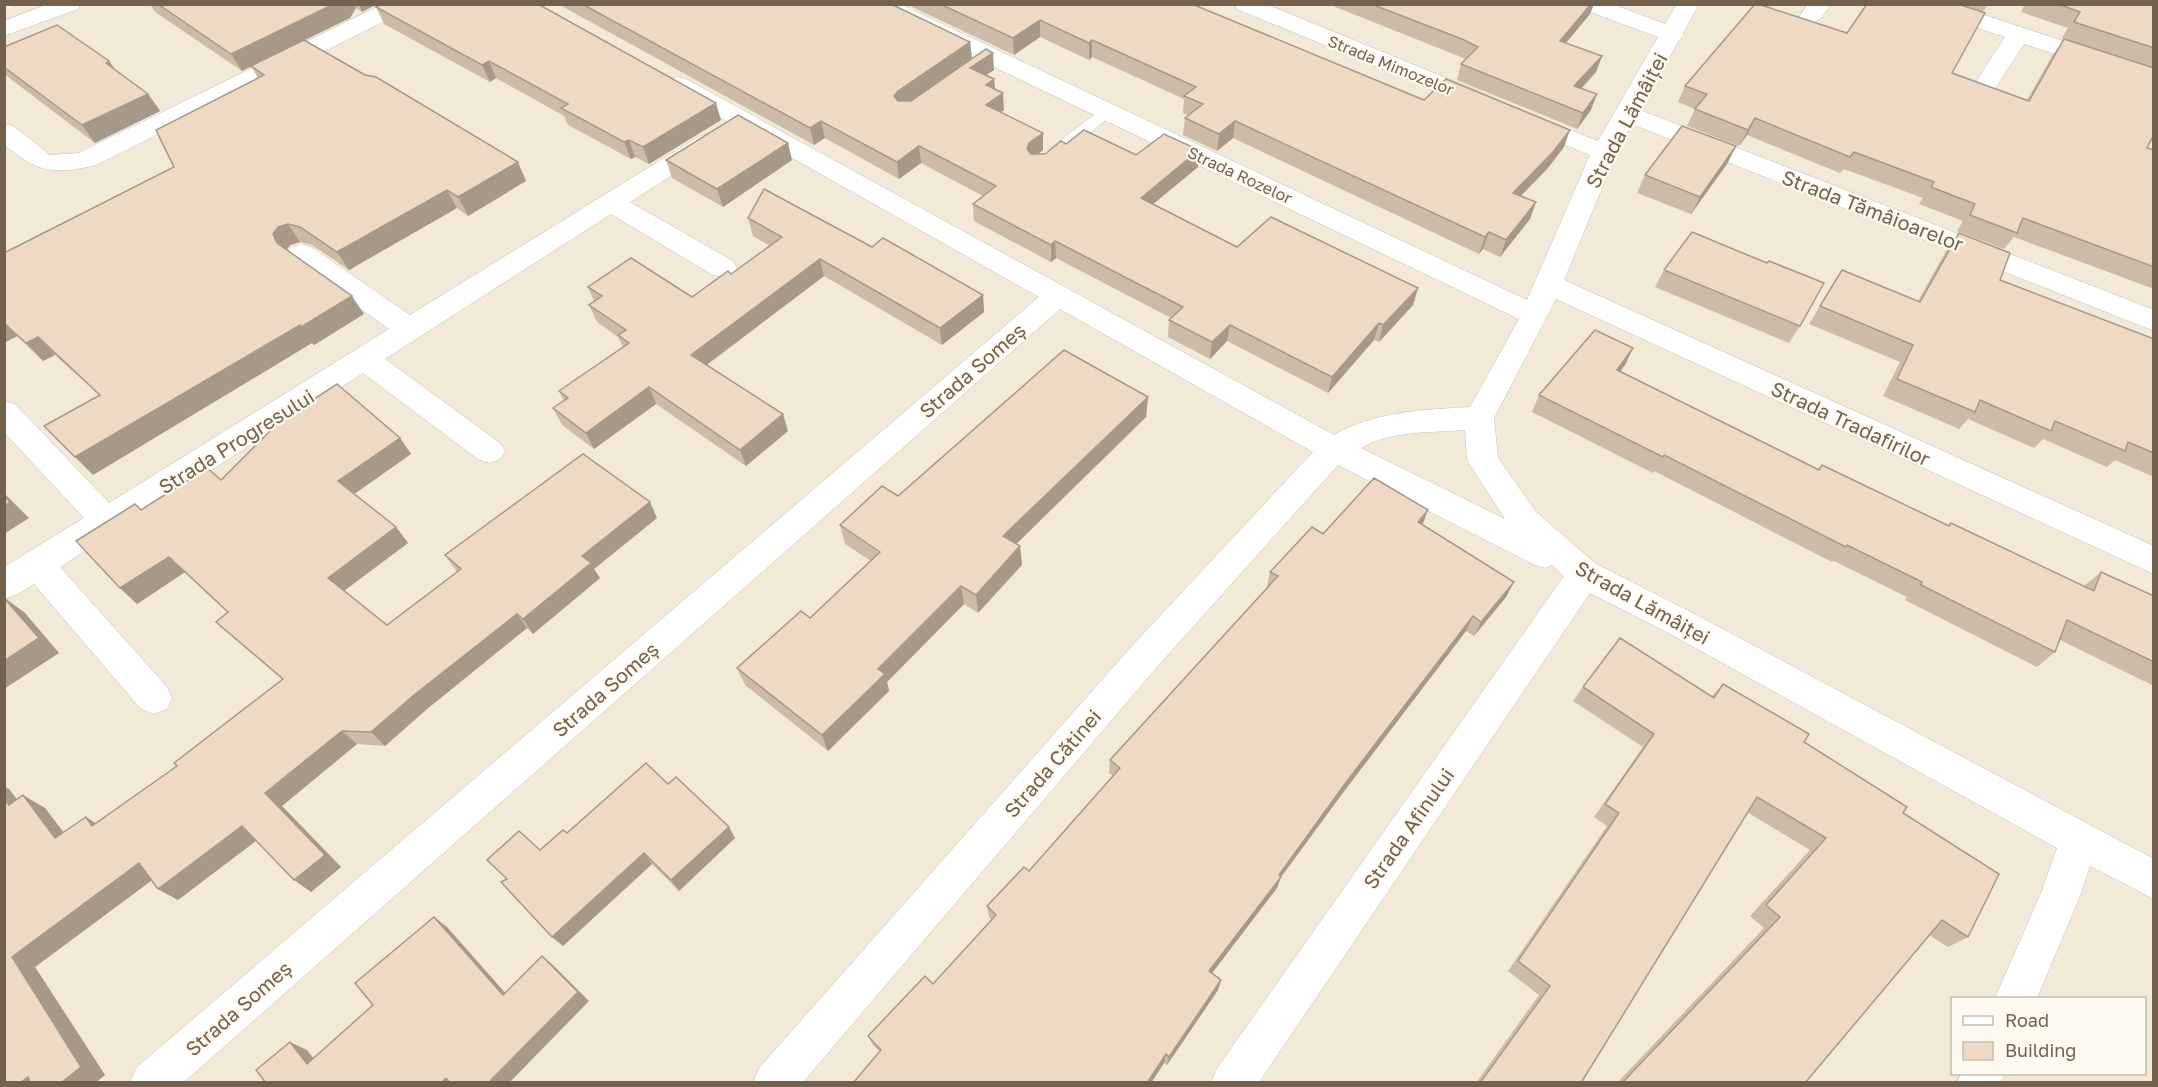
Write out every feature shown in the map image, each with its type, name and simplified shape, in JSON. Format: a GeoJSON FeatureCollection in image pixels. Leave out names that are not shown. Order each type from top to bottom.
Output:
{"type":"FeatureCollection","features":[{"type":"Feature","properties":{"kind":"street"},"geometry":{"type":"LineString","coordinates":[[4,29],[70,4]]}},
{"type":"Feature","properties":{"kind":"street"},"geometry":{"type":"LineString","coordinates":[[4,131],[42,163],[68,164],[87,159],[324,53],[401,4]]}},
{"type":"Feature","properties":{"kind":"street","name":"Strada Rozelor"},"geometry":{"type":"LineString","coordinates":[[881,4],[980,62],[1107,112],[1535,315]]}},
{"type":"Feature","properties":{"kind":"street","name":"Strada Mimozelor"},"geometry":{"type":"LineString","coordinates":[[1245,4],[1604,152]]}},
{"type":"Feature","properties":{"kind":"street"},"geometry":{"type":"LineString","coordinates":[[1590,4],[1673,35]]}},
{"type":"Feature","properties":{"kind":"street","name":"Strada Lămâiței"},"geometry":{"type":"LineString","coordinates":[[1688,4],[1673,35],[1604,152],[1535,315],[1479,418],[1483,460],[1524,521],[1584,574],[2080,838],[2154,880]]}},
{"type":"Feature","properties":{"kind":"street"},"geometry":{"type":"LineString","coordinates":[[1927,4],[1984,13],[2019,34],[2154,79]]}},
{"type":"Feature","properties":{"kind":"street"},"geometry":{"type":"LineString","coordinates":[[1986,85],[2019,34]]}},
{"type":"Feature","properties":{"kind":"street"},"geometry":{"type":"LineString","coordinates":[[659,74],[1334,449],[1584,574]]}},
{"type":"Feature","properties":{"kind":"street","name":"Strada Tămâioarelor"},"geometry":{"type":"LineString","coordinates":[[1627,113],[2154,321]]}},
{"type":"Feature","properties":{"kind":"street","name":"Strada Progresului"},"geometry":{"type":"LineString","coordinates":[[4,585],[365,360],[742,120]]}},
{"type":"Feature","properties":{"kind":"street"},"geometry":{"type":"LineString","coordinates":[[612,203],[723,268]]}},
{"type":"Feature","properties":{"kind":"street"},"geometry":{"type":"LineString","coordinates":[[301,253],[411,330]]}},
{"type":"Feature","properties":{"kind":"street","name":"Strada Tradafirilor"},"geometry":{"type":"LineString","coordinates":[[1548,284],[2154,561]]}},
{"type":"Feature","properties":{"kind":"street","name":"Strada Someș"},"geometry":{"type":"LineString","coordinates":[[152,1083],[1058,296]]}},
{"type":"Feature","properties":{"kind":"street"},"geometry":{"type":"LineString","coordinates":[[365,360],[489,451]]}},
{"type":"Feature","properties":{"kind":"street"},"geometry":{"type":"LineString","coordinates":[[4,412],[107,522]]}},
{"type":"Feature","properties":{"kind":"street","name":"Strada Cătinei"},"geometry":{"type":"LineString","coordinates":[[775,1083],[1144,657],[1334,449],[1362,433],[1392,424],[1479,418]]}},
{"type":"Feature","properties":{"kind":"street"},"geometry":{"type":"LineString","coordinates":[[38,565],[154,698]]}},
{"type":"Feature","properties":{"kind":"street","name":"Strada Afinului"},"geometry":{"type":"LineString","coordinates":[[1233,1083],[1584,574]]}},
{"type":"Feature","properties":{"kind":"street"},"geometry":{"type":"LineString","coordinates":[[2017,997],[2060,896],[2080,838]]}},
{"type":"Feature","properties":{"kind":"lane"},"geometry":{"type":"LineString","coordinates":[[1038,165],[1107,112]]}},
{"type":"Feature","properties":{"kind":"shaded area"},"geometry":{"type":"Polygon","coordinates":[[[19,4],[2153,5],[2153,1082],[5,1082],[5,10],[19,4]]]}},
{"type":"Feature","properties":{"kind":"building"},"geometry":{"type":"Polygon","coordinates":[[[158,4],[334,4],[231,54],[158,4]]]}},
{"type":"Feature","properties":{"kind":"building"},"geometry":{"type":"Polygon","coordinates":[[[381,4],[538,4],[716,103],[643,147],[629,140],[624,142],[561,108],[568,104],[489,61],[482,65],[376,7],[381,4]]]}},
{"type":"Feature","properties":{"kind":"building"},"geometry":{"type":"Polygon","coordinates":[[[582,4],[891,4],[970,42],[898,91],[894,96],[898,101],[911,101],[986,49],[993,53],[970,68],[994,79],[986,85],[1003,93],[986,105],[1043,133],[1029,143],[1027,149],[1031,154],[1045,154],[1061,141],[1066,144],[1084,130],[1136,155],[1164,134],[1199,150],[1141,198],[1237,247],[1271,217],[1418,288],[1383,325],[1379,323],[1332,377],[1230,325],[1212,342],[1169,320],[1183,307],[1055,241],[1051,245],[973,204],[996,186],[919,146],[897,162],[821,121],[810,128],[582,4]]]}},
{"type":"Feature","properties":{"kind":"building"},"geometry":{"type":"Polygon","coordinates":[[[940,4],[1192,4],[1424,100],[1446,79],[1570,130],[1553,152],[1513,193],[1536,202],[1506,240],[1489,232],[1485,237],[1235,121],[1219,134],[1185,118],[1203,104],[1184,96],[1196,87],[1092,40],[1089,43],[1040,20],[1013,38],[940,4]]]}},
{"type":"Feature","properties":{"kind":"building"},"geometry":{"type":"Polygon","coordinates":[[[1371,4],[1591,4],[1560,41],[1602,56],[1574,86],[1597,94],[1583,113],[1461,64],[1478,47],[1371,4]]]}},
{"type":"Feature","properties":{"kind":"building"},"geometry":{"type":"Polygon","coordinates":[[[1755,4],[1847,33],[1867,4],[1958,4],[1985,13],[1952,73],[2029,101],[2064,39],[2154,68],[2154,134],[2147,148],[2154,150],[2154,267],[2023,218],[2017,233],[1970,215],[1975,204],[1931,187],[1934,182],[1854,152],[1850,157],[1755,118],[1748,130],[1695,109],[1707,94],[1685,86],[1755,4]]]}},
{"type":"Feature","properties":{"kind":"building"},"geometry":{"type":"Polygon","coordinates":[[[2058,4],[2154,4],[2154,48],[2074,22],[2080,12],[2058,4]]]}},
{"type":"Feature","properties":{"kind":"building"},"geometry":{"type":"Polygon","coordinates":[[[57,25],[109,61],[106,63],[148,94],[82,125],[4,67],[4,47],[57,25]]]}},
{"type":"Feature","properties":{"kind":"building"},"geometry":{"type":"Polygon","coordinates":[[[304,40],[365,75],[376,77],[518,162],[458,197],[447,190],[337,252],[300,227],[288,224],[278,227],[273,234],[277,243],[352,296],[75,457],[44,426],[100,395],[38,337],[26,343],[4,323],[4,253],[174,167],[156,130],[264,75],[251,66],[304,40]]]}},
{"type":"Feature","properties":{"kind":"building"},"geometry":{"type":"Polygon","coordinates":[[[738,115],[788,143],[717,189],[666,160],[738,115]]]}},
{"type":"Feature","properties":{"kind":"building"},"geometry":{"type":"Polygon","coordinates":[[[1682,126],[1736,146],[1700,197],[1645,175],[1682,126]]]}},
{"type":"Feature","properties":{"kind":"building"},"geometry":{"type":"Polygon","coordinates":[[[764,189],[872,247],[883,238],[983,295],[940,328],[820,259],[691,355],[783,414],[740,450],[649,387],[586,433],[553,408],[568,398],[559,391],[629,343],[618,335],[626,330],[589,305],[602,296],[588,287],[631,258],[692,297],[728,271],[731,274],[782,237],[748,218],[764,189]]]}},
{"type":"Feature","properties":{"kind":"building"},"geometry":{"type":"Polygon","coordinates":[[[1692,232],[1767,263],[1769,261],[1824,283],[1800,326],[1664,270],[1692,232]]]}},
{"type":"Feature","properties":{"kind":"building"},"geometry":{"type":"Polygon","coordinates":[[[1959,233],[2010,253],[2000,280],[2154,339],[2154,453],[2128,442],[2125,451],[2055,421],[2051,431],[1980,400],[1975,412],[1897,379],[1913,345],[1820,306],[1842,270],[1920,302],[1959,233]]]}},
{"type":"Feature","properties":{"kind":"building"},"geometry":{"type":"Polygon","coordinates":[[[1595,330],[1633,348],[1617,370],[1819,470],[1822,465],[1949,526],[1951,523],[2094,591],[2101,572],[2154,596],[2154,662],[2067,620],[2055,652],[1921,585],[1922,582],[1847,545],[1846,547],[1539,395],[1595,330]]]}},
{"type":"Feature","properties":{"kind":"building"},"geometry":{"type":"Polygon","coordinates":[[[1064,350],[1148,397],[1003,536],[1020,546],[976,595],[961,586],[878,669],[885,674],[822,735],[737,668],[801,611],[810,618],[880,552],[840,525],[882,486],[898,496],[1064,350]]]}},
{"type":"Feature","properties":{"kind":"building"},"geometry":{"type":"Polygon","coordinates":[[[337,384],[400,438],[338,481],[396,527],[328,578],[387,625],[461,569],[445,555],[583,454],[650,502],[582,556],[591,563],[523,619],[517,614],[371,732],[342,731],[265,793],[325,855],[294,880],[242,826],[158,889],[139,863],[12,957],[81,1067],[61,1083],[31,1083],[28,1077],[20,1083],[4,1083],[4,799],[9,805],[23,795],[55,838],[86,817],[92,826],[177,766],[174,763],[283,679],[216,622],[228,612],[169,557],[120,588],[76,541],[135,504],[141,510],[207,468],[221,480],[279,422],[337,384]]]}},
{"type":"Feature","properties":{"kind":"building"},"geometry":{"type":"Polygon","coordinates":[[[1374,478],[1428,510],[1418,522],[1514,582],[1481,622],[1473,616],[1347,781],[1279,875],[1281,877],[1209,971],[1221,980],[1169,1057],[1166,1054],[1147,1083],[853,1083],[881,1050],[868,1036],[925,976],[933,984],[996,915],[987,906],[1024,867],[1029,871],[1120,768],[1110,760],[1278,576],[1270,572],[1312,527],[1323,534],[1374,478]]]}},
{"type":"Feature","properties":{"kind":"building"},"geometry":{"type":"Polygon","coordinates":[[[4,496],[10,502],[4,506],[4,496]]]}},
{"type":"Feature","properties":{"kind":"building"},"geometry":{"type":"Polygon","coordinates":[[[4,598],[39,638],[4,661],[4,598]]]}},
{"type":"Feature","properties":{"kind":"building"},"geometry":{"type":"Polygon","coordinates":[[[1620,638],[1714,698],[1723,684],[1809,734],[1804,742],[1907,807],[1903,813],[1999,874],[1968,937],[1942,920],[1805,1083],[1622,1083],[1780,917],[1766,905],[1826,838],[1757,797],[1581,1083],[1480,1083],[1550,986],[1518,961],[1619,813],[1605,804],[1654,734],[1583,687],[1620,638]]]}},
{"type":"Feature","properties":{"kind":"building"},"geometry":{"type":"Polygon","coordinates":[[[646,763],[668,784],[676,777],[729,827],[671,880],[644,853],[552,937],[501,882],[507,879],[487,860],[519,831],[540,850],[563,830],[567,833],[646,763]]]}},
{"type":"Feature","properties":{"kind":"building"},"geometry":{"type":"Polygon","coordinates":[[[434,917],[503,995],[542,956],[578,992],[488,1083],[450,1083],[446,1078],[441,1083],[266,1083],[256,1070],[290,1042],[307,1064],[373,1005],[355,983],[434,917]]]}}]}
